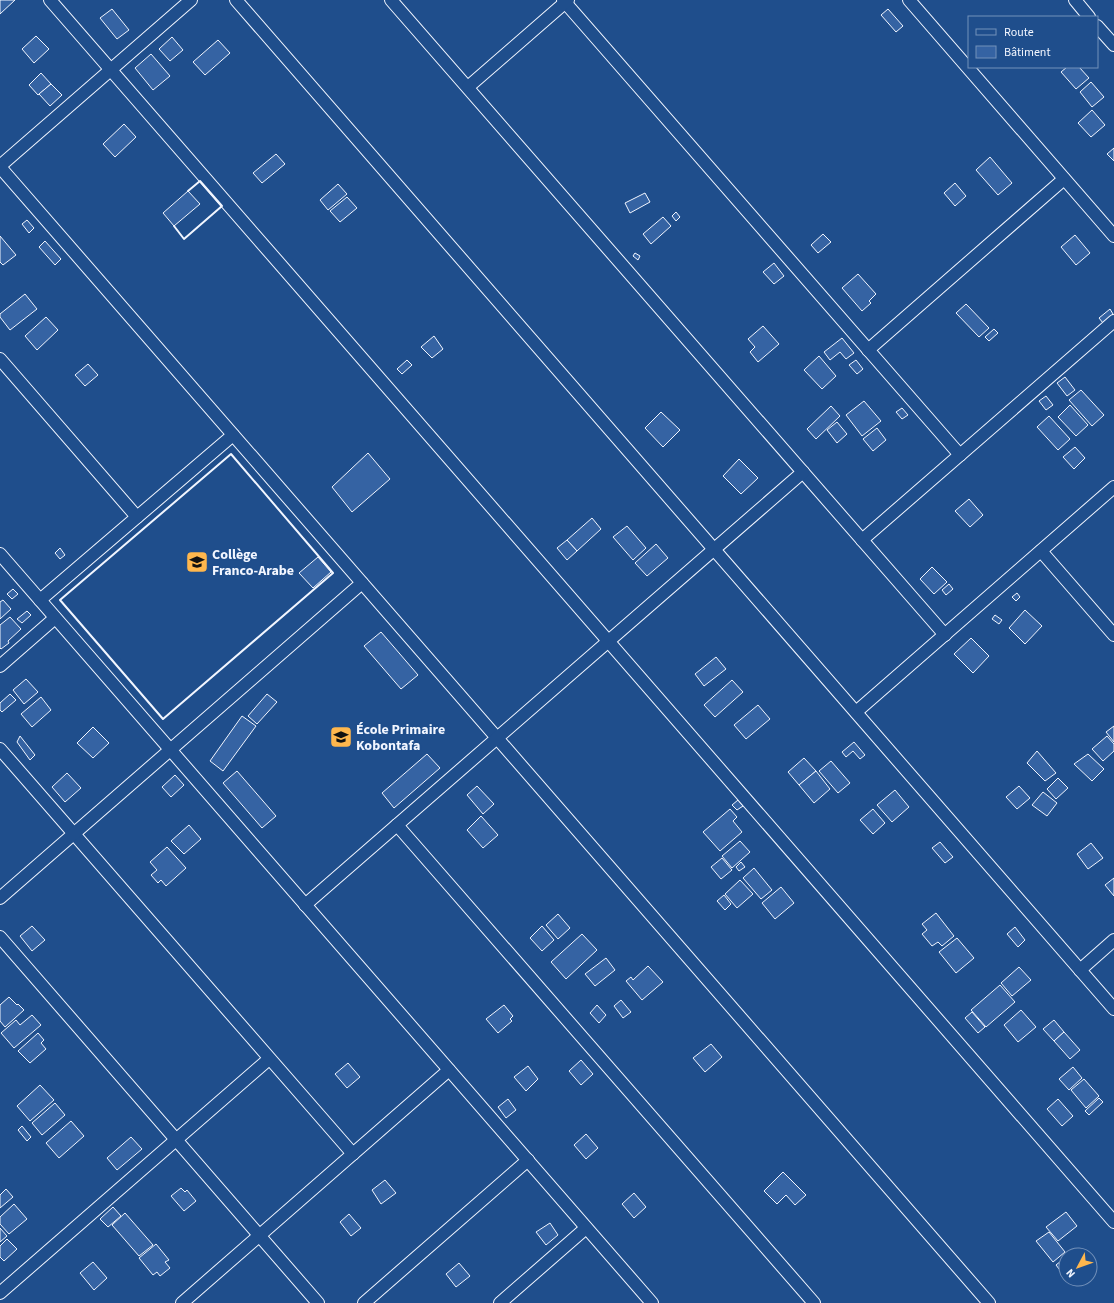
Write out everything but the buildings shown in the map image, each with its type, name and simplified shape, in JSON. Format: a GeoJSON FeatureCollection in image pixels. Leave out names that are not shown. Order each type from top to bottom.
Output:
{"type":"FeatureCollection","features":[{"type":"Feature","properties":{"kind":"street"},"geometry":{"type":"LineString","coordinates":[[50,0],[1114,1222]]}},
{"type":"Feature","properties":{"kind":"street"},"geometry":{"type":"LineString","coordinates":[[191,0],[0,166],[989,1303]]}},
{"type":"Feature","properties":{"kind":"street"},"geometry":{"type":"LineString","coordinates":[[236,0],[1114,1009]]}},
{"type":"Feature","properties":{"kind":"street"},"geometry":{"type":"LineString","coordinates":[[391,0],[945,635]]}},
{"type":"Feature","properties":{"kind":"street"},"geometry":{"type":"LineString","coordinates":[[909,0],[968,68]]}},
{"type":"Feature","properties":{"kind":"street"},"geometry":{"type":"LineString","coordinates":[[1074,0],[1088,16]]}},
{"type":"Feature","properties":{"kind":"street"},"geometry":{"type":"LineString","coordinates":[[468,87],[565,1],[960,455]]}},
{"type":"Feature","properties":{"kind":"street"},"geometry":{"type":"LineString","coordinates":[[1098,27],[1114,45]]}},
{"type":"Feature","properties":{"kind":"street"},"geometry":{"type":"LineString","coordinates":[[968,68],[1114,236]]}},
{"type":"Feature","properties":{"kind":"street"},"geometry":{"type":"LineString","coordinates":[[868,350],[1064,178]]}},
{"type":"Feature","properties":{"kind":"street"},"geometry":{"type":"LineString","coordinates":[[862,540],[1114,321]]}},
{"type":"Feature","properties":{"kind":"street"},"geometry":{"type":"LineString","coordinates":[[0,359],[137,517]]}},
{"type":"Feature","properties":{"kind":"street"},"geometry":{"type":"LineString","coordinates":[[40,600],[233,435]]}},
{"type":"Feature","properties":{"kind":"street"},"geometry":{"type":"LineString","coordinates":[[305,905],[803,472]]}},
{"type":"Feature","properties":{"kind":"street"},"geometry":{"type":"LineString","coordinates":[[856,712],[1114,487]]}},
{"type":"Feature","properties":{"kind":"street"},"geometry":{"type":"LineString","coordinates":[[1041,551],[1114,635]]}},
{"type":"Feature","properties":{"kind":"street"},"geometry":{"type":"LineString","coordinates":[[0,554],[652,1303]]}},
{"type":"Feature","properties":{"kind":"street"},"geometry":{"type":"LineString","coordinates":[[0,898],[362,583]]}},
{"type":"Feature","properties":{"kind":"street"},"geometry":{"type":"LineString","coordinates":[[0,666],[55,618]]}},
{"type":"Feature","properties":{"kind":"street"},"geometry":{"type":"LineString","coordinates":[[0,749],[352,1154]]}},
{"type":"Feature","properties":{"kind":"street"},"geometry":{"type":"LineString","coordinates":[[398,825],[814,1303]]}},
{"type":"Feature","properties":{"kind":"street"},"geometry":{"type":"LineString","coordinates":[[0,938],[318,1303]]}},
{"type":"Feature","properties":{"kind":"street"},"geometry":{"type":"LineString","coordinates":[[1080,970],[1114,940]]}},
{"type":"Feature","properties":{"kind":"street"},"geometry":{"type":"LineString","coordinates":[[0,1293],[269,1059]]}},
{"type":"Feature","properties":{"kind":"street"},"geometry":{"type":"LineString","coordinates":[[182,1303],[449,1070]]}},
{"type":"Feature","properties":{"kind":"street"},"geometry":{"type":"LineString","coordinates":[[364,1303],[528,1160]]}},
{"type":"Feature","properties":{"kind":"street"},"geometry":{"type":"LineString","coordinates":[[500,1303],[586,1228]]}},
{"type":"Feature","properties":{"kind":"wall"},"geometry":{"type":"LineString","coordinates":[[174,226],[184,239],[222,206],[200,181],[188,191]]}},
{"type":"Feature","properties":{"kind":"wall"},"geometry":{"type":"LineString","coordinates":[[231,454],[333,573],[163,719],[60,600],[231,454]]}},
{"type":"Feature","properties":{"kind":"place","name":"Collège Franco-Arabe"},"geometry":{"type":"Point","coordinates":[197,562]}},
{"type":"Feature","properties":{"kind":"place","name":"École Primaire Kobontafa"},"geometry":{"type":"Point","coordinates":[341,737]}}]}
